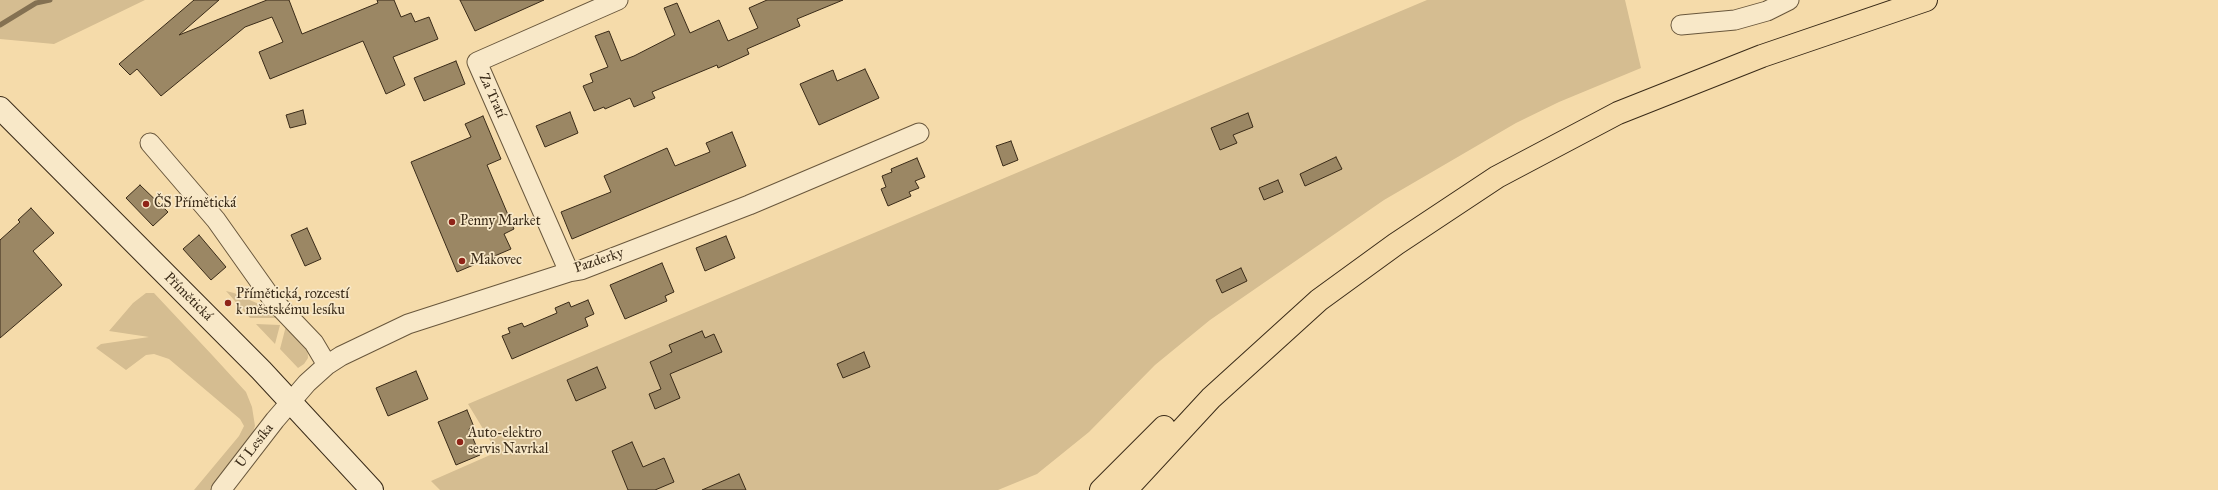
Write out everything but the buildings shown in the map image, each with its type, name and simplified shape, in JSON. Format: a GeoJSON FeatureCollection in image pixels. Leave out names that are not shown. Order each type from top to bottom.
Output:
{"type":"FeatureCollection","features":[{"type":"Feature","properties":{"kind":"main road"},"geometry":{"type":"LineString","coordinates":[[1126,490],[1212,398],[1276,337],[1352,274],[1497,177],[1618,113],[1762,56],[1926,0]]}},
{"type":"Feature","properties":{"kind":"main road","name":"Přímětická"},"geometry":{"type":"LineString","coordinates":[[0,108],[42,148],[290,402],[372,490]]}},
{"type":"Feature","properties":{"kind":"main road"},"geometry":{"type":"LineString","coordinates":[[1101,490],[1212,377],[1276,337]]}},
{"type":"Feature","properties":{"kind":"street","name":"Za Tratí"},"geometry":{"type":"LineString","coordinates":[[569,272],[477,62],[618,0]]}},
{"type":"Feature","properties":{"kind":"street"},"geometry":{"type":"LineString","coordinates":[[1681,25],[1735,20],[1767,11],[1789,0]]}},
{"type":"Feature","properties":{"kind":"street","name":"Pazderky"},"geometry":{"type":"LineString","coordinates":[[290,402],[307,383],[327,365],[341,356],[408,324],[569,272],[581,270],[749,205],[919,133]]}},
{"type":"Feature","properties":{"kind":"street"},"geometry":{"type":"LineString","coordinates":[[150,143],[212,214],[272,299],[314,343],[327,365]]}},
{"type":"Feature","properties":{"kind":"street","name":"U Lesíka"},"geometry":{"type":"LineString","coordinates":[[221,490],[290,402]]}},
{"type":"Feature","properties":{"kind":"shaded area"},"geometry":{"type":"Polygon","coordinates":[[[0,0],[145,0],[54,44],[0,39],[0,0]]]}},
{"type":"Feature","properties":{"kind":"shaded area"},"geometry":{"type":"Polygon","coordinates":[[[1427,0],[1625,0],[1641,68],[1559,102],[1516,123],[1384,200],[1210,320],[1155,365],[1089,432],[1037,474],[998,490],[440,490],[431,481],[497,452],[468,404],[1427,0]]]}},
{"type":"Feature","properties":{"kind":"shaded area"},"geometry":{"type":"Polygon","coordinates":[[[226,291],[261,305],[280,318],[250,318],[226,291]]]}},
{"type":"Feature","properties":{"kind":"shaded area"},"geometry":{"type":"Polygon","coordinates":[[[146,293],[154,293],[213,356],[246,392],[252,407],[255,426],[252,435],[211,490],[194,490],[239,436],[244,426],[240,419],[169,359],[154,354],[146,355],[126,370],[96,348],[101,344],[149,337],[109,331],[133,303],[146,293]]]}},
{"type":"Feature","properties":{"kind":"shaded area"},"geometry":{"type":"Polygon","coordinates":[[[256,324],[280,325],[275,344],[256,324]]]}},
{"type":"Feature","properties":{"kind":"shaded area"},"geometry":{"type":"Polygon","coordinates":[[[286,326],[307,343],[308,358],[304,364],[298,368],[280,349],[286,326]]]}},
{"type":"Feature","properties":{"kind":"waterway"},"geometry":{"type":"LineString","coordinates":[[0,25],[36,3],[50,0]]}},
{"type":"Feature","properties":{"kind":"place","name":"ČS Přímětická"},"geometry":{"type":"Point","coordinates":[146,204]}},
{"type":"Feature","properties":{"kind":"place","name":"Penny Market"},"geometry":{"type":"Point","coordinates":[452,222]}},
{"type":"Feature","properties":{"kind":"place","name":"Makovec"},"geometry":{"type":"Point","coordinates":[462,261]}},
{"type":"Feature","properties":{"kind":"place","name":"Přímětická, rozcestí k městskému lesíku"},"geometry":{"type":"Point","coordinates":[228,303]}},
{"type":"Feature","properties":{"kind":"place","name":"Auto-elektro servis Navrkal"},"geometry":{"type":"Point","coordinates":[460,442]}}]}
